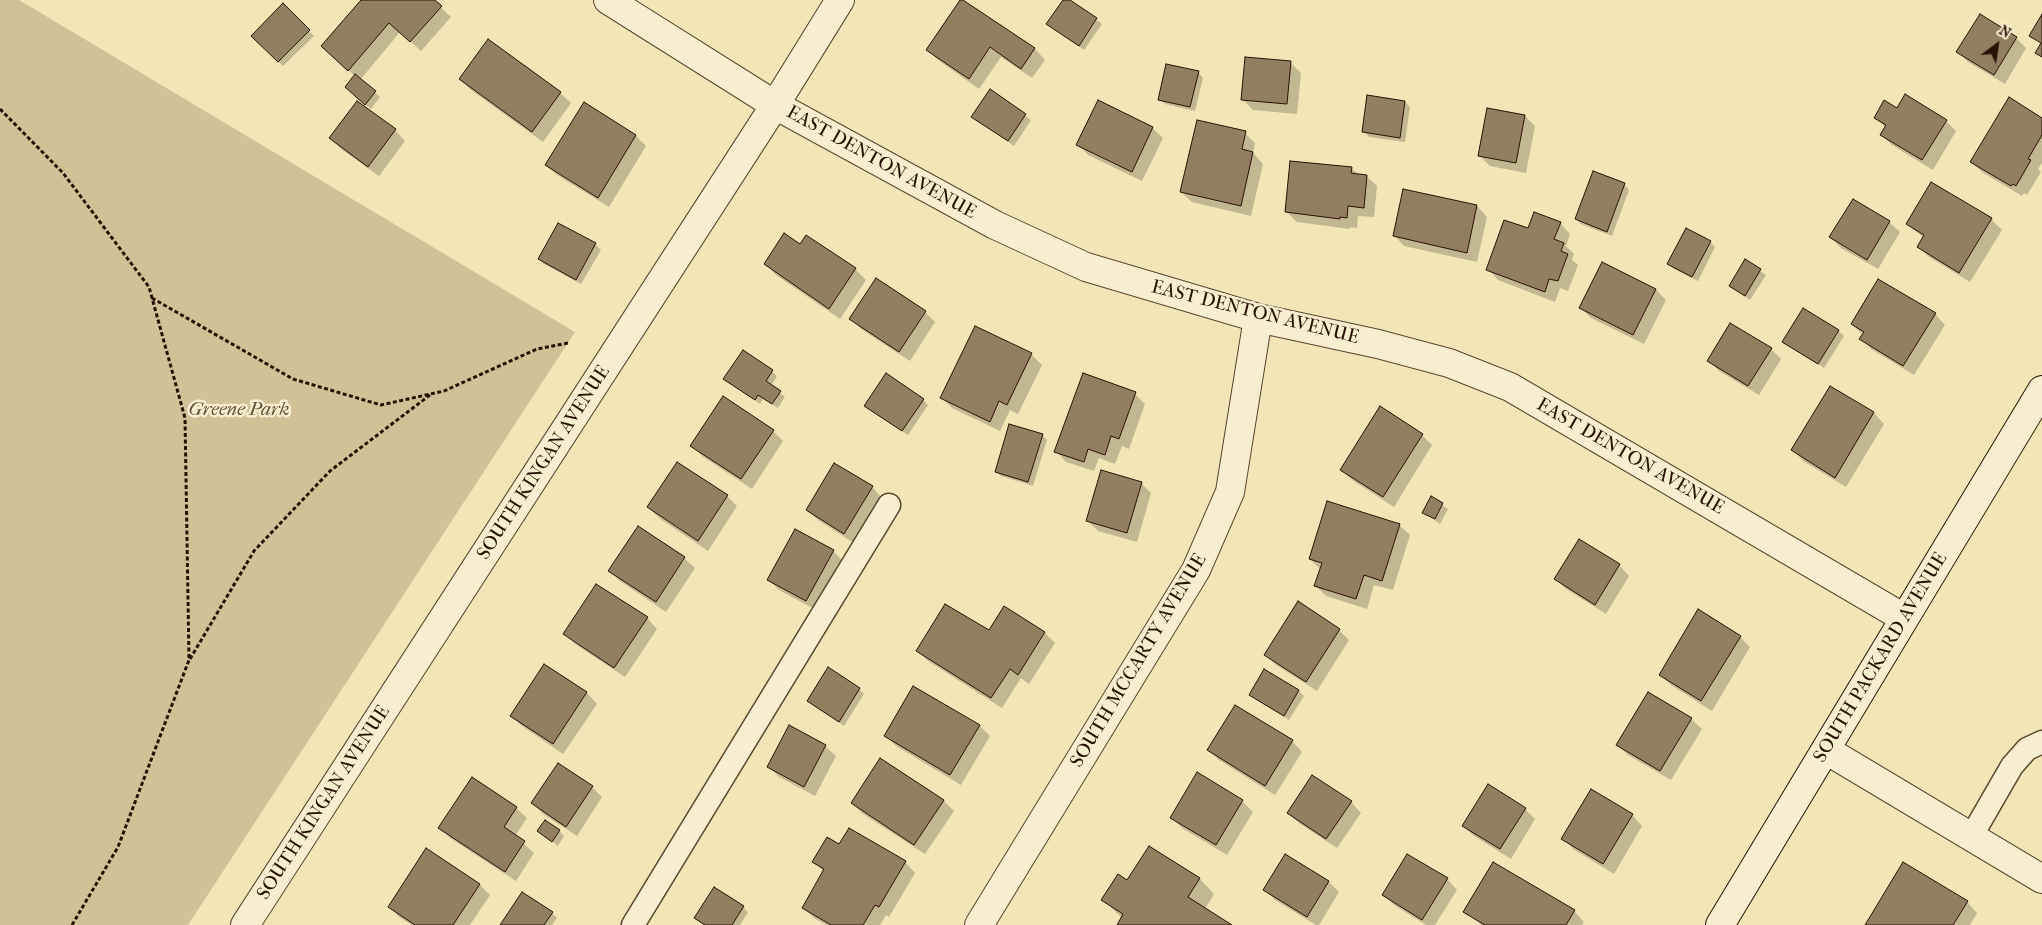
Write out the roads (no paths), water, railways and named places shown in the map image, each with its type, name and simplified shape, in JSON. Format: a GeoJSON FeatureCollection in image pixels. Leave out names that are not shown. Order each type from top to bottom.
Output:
{"type":"FeatureCollection","features":[{"type":"Feature","properties":{"kind":"street","name":"EAST DENTON AVENUE"},"geometry":{"type":"LineString","coordinates":[[608,0],[775,105],[995,225],[1086,267],[1258,318],[1378,344],[1449,363],[1510,387],[1904,618]]}},
{"type":"Feature","properties":{"kind":"street","name":"SOUTH KINGAN AVENUE"},"geometry":{"type":"LineString","coordinates":[[245,925],[775,105],[840,0]]}},
{"type":"Feature","properties":{"kind":"street","name":"SOUTH MCCARTY AVENUE"},"geometry":{"type":"LineString","coordinates":[[979,925],[1196,570],[1230,492],[1258,318]]}},
{"type":"Feature","properties":{"kind":"street","name":"SOUTH PACKARD AVENUE"},"geometry":{"type":"LineString","coordinates":[[1720,925],[2042,390]]}},
{"type":"Feature","properties":{"kind":"street"},"geometry":{"type":"LineString","coordinates":[[1826,750],[2042,879]]}},
{"type":"Feature","properties":{"kind":"lane"},"geometry":{"type":"LineString","coordinates":[[633,925],[889,505]]}},
{"type":"Feature","properties":{"kind":"lane"},"geometry":{"type":"LineString","coordinates":[[1971,837],[2012,766],[2026,749],[2042,742]]}},
{"type":"Feature","properties":{"kind":"park label","name":"Greene Park"},"geometry":{"type":"Point","coordinates":[239,410]}}]}
